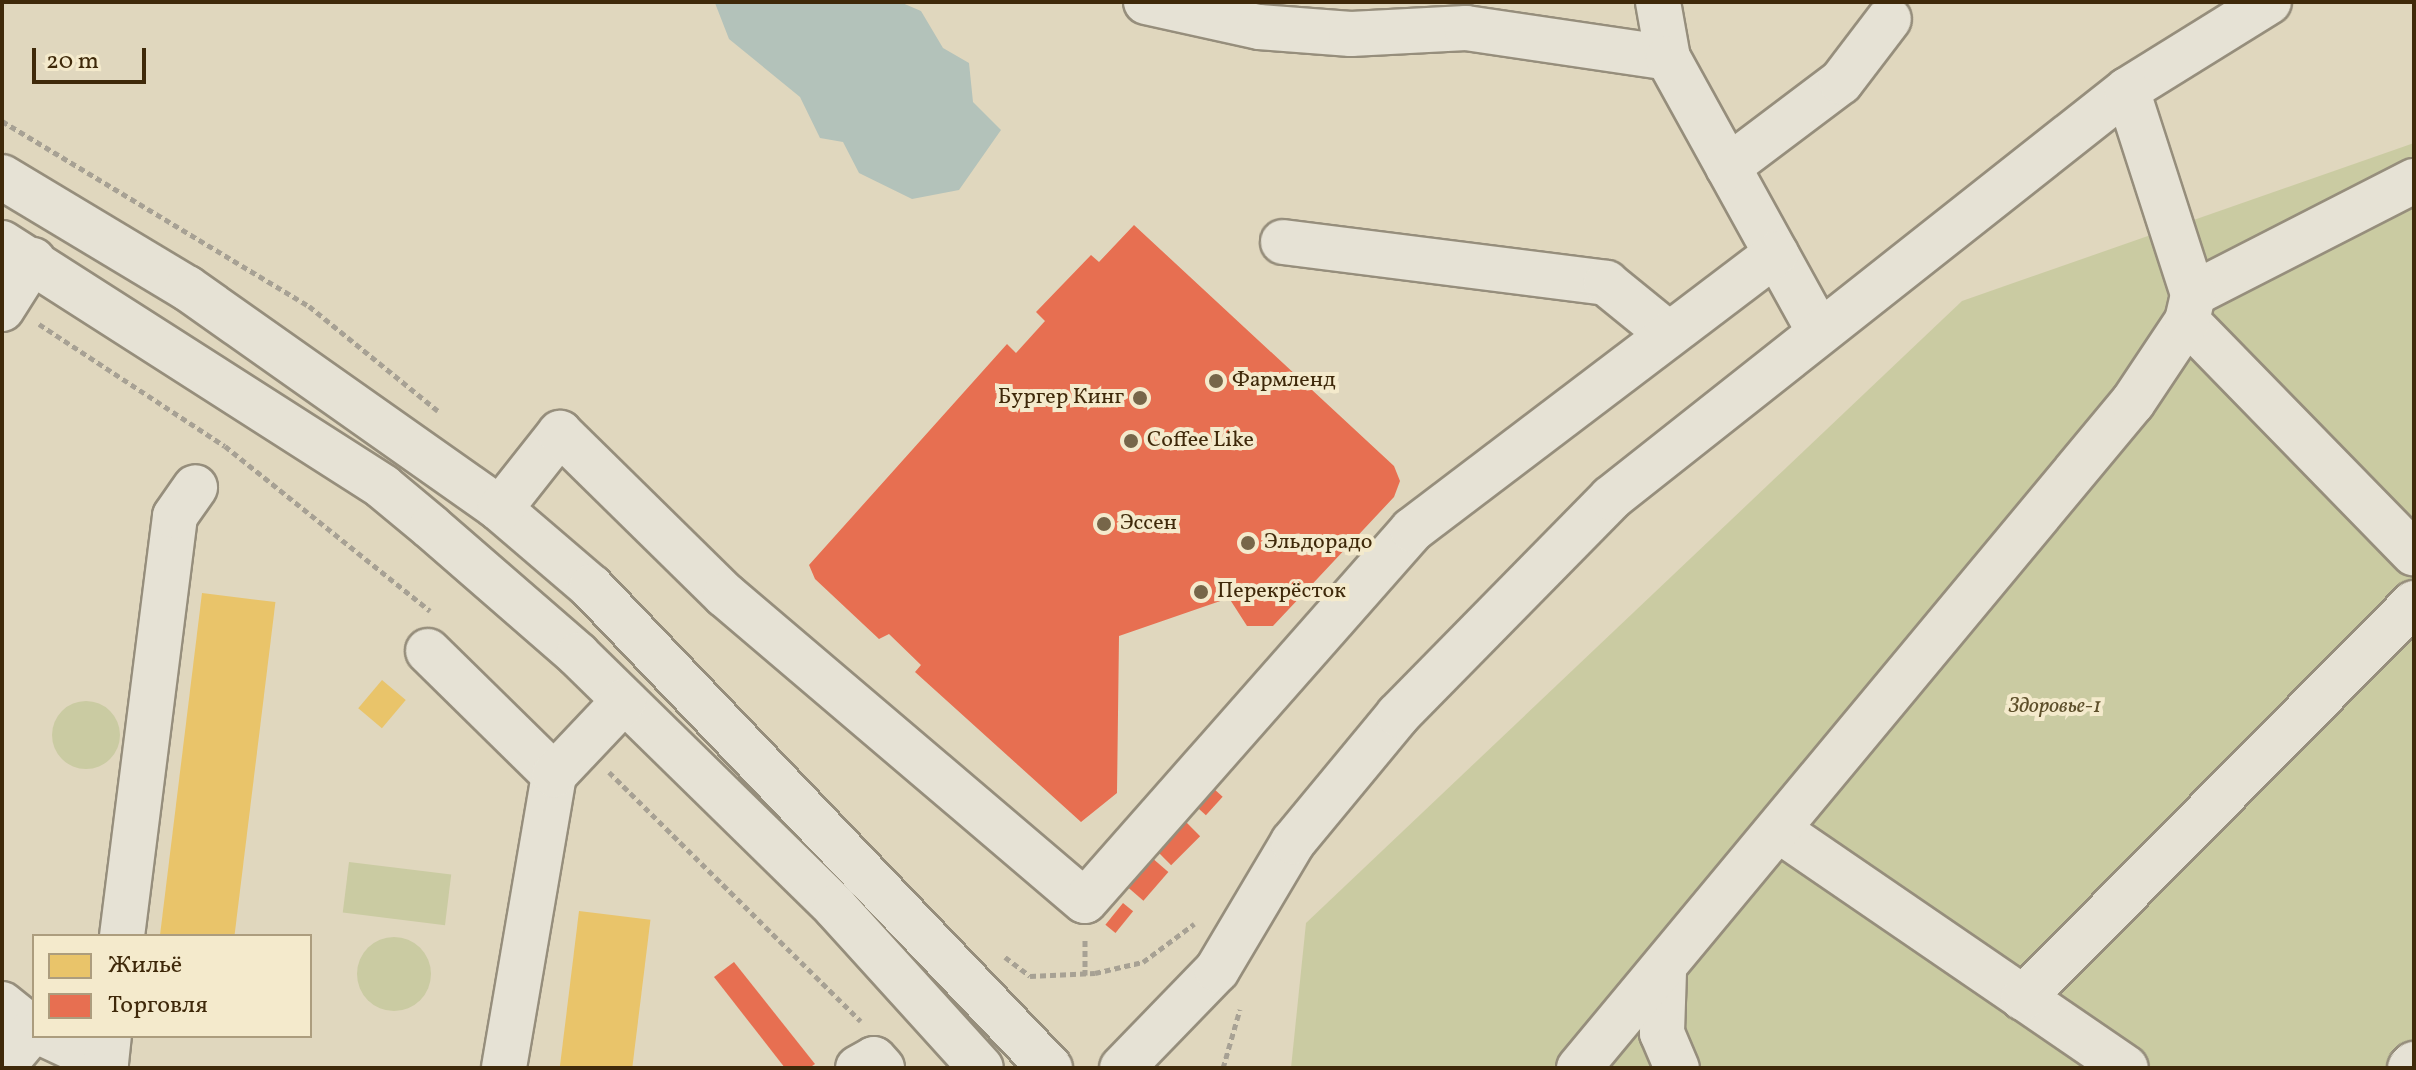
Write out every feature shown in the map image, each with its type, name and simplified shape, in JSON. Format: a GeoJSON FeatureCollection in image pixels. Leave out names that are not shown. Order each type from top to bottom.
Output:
{"type":"FeatureCollection","features":[{"type":"Feature","properties":{"kind":"street"},"geometry":{"type":"LineString","coordinates":[[1146,2],[1226,11],[1351,34],[1466,28],[1668,58]]}},
{"type":"Feature","properties":{"kind":"street"},"geometry":{"type":"LineString","coordinates":[[1658,2],[1668,58],[1817,328]]}},
{"type":"Feature","properties":{"kind":"street"},"geometry":{"type":"LineString","coordinates":[[1122,1068],[1217,970],[1293,842],[1398,715],[1611,498],[1817,328],[2127,90],[2269,2]]}},
{"type":"Feature","properties":{"kind":"street"},"geometry":{"type":"LineString","coordinates":[[1728,167],[1841,82],[1889,19]]}},
{"type":"Feature","properties":{"kind":"street"},"geometry":{"type":"LineString","coordinates":[[2127,90],[2190,308],[2414,554]]}},
{"type":"Feature","properties":{"kind":"street"},"geometry":{"type":"LineString","coordinates":[[2,177],[187,288],[500,509],[591,587],[1050,1068]]}},
{"type":"Feature","properties":{"kind":"street"},"geometry":{"type":"LineString","coordinates":[[1579,1068],[1664,972],[2133,402],[2190,308],[2414,181]]}},
{"type":"Feature","properties":{"kind":"street"},"geometry":{"type":"LineString","coordinates":[[1283,242],[1606,283],[1665,331]]}},
{"type":"Feature","properties":{"kind":"street"},"geometry":{"type":"LineString","coordinates":[[14,312],[18,252],[383,487],[624,701],[835,907],[981,1068]]}},
{"type":"Feature","properties":{"kind":"street"},"geometry":{"type":"LineString","coordinates":[[500,509],[560,433],[725,595],[1085,901],[1412,530],[1665,331],[1776,254]]}},
{"type":"Feature","properties":{"kind":"street"},"geometry":{"type":"LineString","coordinates":[[122,934],[175,516],[195,487]]}},
{"type":"Feature","properties":{"kind":"street"},"geometry":{"type":"LineString","coordinates":[[2023,998],[2414,603]]}},
{"type":"Feature","properties":{"kind":"street"},"geometry":{"type":"LineString","coordinates":[[430,633],[554,775]]}},
{"type":"Feature","properties":{"kind":"street"},"geometry":{"type":"LineString","coordinates":[[504,1068],[554,775],[624,701]]}},
{"type":"Feature","properties":{"kind":"street"},"geometry":{"type":"LineString","coordinates":[[1780,831],[2126,1068]]}},
{"type":"Feature","properties":{"kind":"street"},"geometry":{"type":"LineString","coordinates":[[1664,972],[1662,1033],[1677,1068]]}},
{"type":"Feature","properties":{"kind":"street"},"geometry":{"type":"LineString","coordinates":[[2,1004],[32,1027]]}},
{"type":"Feature","properties":{"kind":"street"},"geometry":{"type":"LineString","coordinates":[[2,1067],[32,1031]]}},
{"type":"Feature","properties":{"kind":"street"},"geometry":{"type":"LineString","coordinates":[[54,1038],[110,1056]]}},
{"type":"Feature","properties":{"kind":"street"},"geometry":{"type":"LineString","coordinates":[[858,1068],[874,1059],[882,1068]]}},
{"type":"Feature","properties":{"kind":"path"},"geometry":{"type":"LineString","coordinates":[[2,121],[309,306],[443,415]]}},
{"type":"Feature","properties":{"kind":"path"},"geometry":{"type":"LineString","coordinates":[[14,312],[225,446],[430,633]]}},
{"type":"Feature","properties":{"kind":"path"},"geometry":{"type":"LineString","coordinates":[[605,769],[850,1008]]}},
{"type":"Feature","properties":{"kind":"green space","name":"Здоровье-1"},"geometry":{"type":"Polygon","coordinates":[[[2414,143],[2414,1068],[1291,1068],[1306,923],[1962,301],[2414,143]]]}},
{"type":"Feature","properties":{"kind":"green space"},"geometry":{"type":"Polygon","coordinates":[[[93,701],[114,716],[120,735],[118,748],[110,759],[93,769],[79,769],[62,759],[54,748],[52,728],[62,711],[73,703],[93,701]]]}},
{"type":"Feature","properties":{"kind":"green space"},"geometry":{"type":"Polygon","coordinates":[[[349,862],[451,875],[445,925],[343,913],[349,862]]]}},
{"type":"Feature","properties":{"kind":"green space"},"geometry":{"type":"Polygon","coordinates":[[[394,937],[415,943],[425,953],[431,974],[425,995],[415,1005],[394,1011],[373,1005],[363,995],[357,974],[363,953],[373,943],[394,937]]]}},
{"type":"Feature","properties":{"kind":"shaded area"},"geometry":{"type":"Polygon","coordinates":[[[900,2],[921,11],[943,48],[969,63],[973,102],[1001,130],[959,190],[912,199],[859,173],[843,142],[820,138],[800,97],[729,39],[715,3],[900,2]]]}},
{"type":"Feature","properties":{"kind":"building: Жильё"},"geometry":{"type":"Polygon","coordinates":[[[202,593],[275,602],[235,934],[160,934],[202,593]]]}},
{"type":"Feature","properties":{"kind":"building: Жильё"},"geometry":{"type":"Polygon","coordinates":[[[382,680],[406,700],[382,728],[358,708],[382,680]]]}},
{"type":"Feature","properties":{"kind":"building: Жильё"},"geometry":{"type":"Polygon","coordinates":[[[579,911],[650,920],[632,1068],[560,1068],[579,911]]]}},
{"type":"Feature","properties":{"kind":"building: Торговля","name":"Эссен"},"geometry":{"type":"Polygon","coordinates":[[[1134,225],[1394,466],[1400,481],[1394,497],[1273,626],[1247,626],[1229,598],[1119,636],[1117,793],[1081,822],[915,672],[921,665],[889,634],[879,639],[815,579],[809,565],[1007,344],[1016,353],[1045,321],[1036,312],[1091,255],[1099,262],[1134,225]]]}},
{"type":"Feature","properties":{"kind":"building: Торговля"},"geometry":{"type":"Polygon","coordinates":[[[1213,788],[1223,797],[1206,815],[1196,807],[1213,788]]]}},
{"type":"Feature","properties":{"kind":"building: Торговля"},"geometry":{"type":"Polygon","coordinates":[[[1186,822],[1200,836],[1171,865],[1157,851],[1186,822]]]}},
{"type":"Feature","properties":{"kind":"building: Торговля"},"geometry":{"type":"Polygon","coordinates":[[[1151,857],[1168,872],[1143,901],[1126,886],[1151,857]]]}},
{"type":"Feature","properties":{"kind":"building: Торговля"},"geometry":{"type":"Polygon","coordinates":[[[1123,903],[1133,911],[1115,933],[1105,925],[1123,903]]]}},
{"type":"Feature","properties":{"kind":"building: Торговля"},"geometry":{"type":"Polygon","coordinates":[[[734,962],[815,1064],[809,1068],[785,1068],[714,977],[734,962]]]}},
{"type":"Feature","properties":{"kind":"place","name":"Фармленд"},"geometry":{"type":"Point","coordinates":[1216,381]}},
{"type":"Feature","properties":{"kind":"place","name":"Бургер Кинг"},"geometry":{"type":"Point","coordinates":[1140,398]}},
{"type":"Feature","properties":{"kind":"place","name":"Coffee Like"},"geometry":{"type":"Point","coordinates":[1131,441]}},
{"type":"Feature","properties":{"kind":"place","name":"Эссен"},"geometry":{"type":"Point","coordinates":[1104,524]}},
{"type":"Feature","properties":{"kind":"place","name":"Эльдорадо"},"geometry":{"type":"Point","coordinates":[1248,543]}},
{"type":"Feature","properties":{"kind":"place","name":"Перекрёсток"},"geometry":{"type":"Point","coordinates":[1201,592]}}]}
